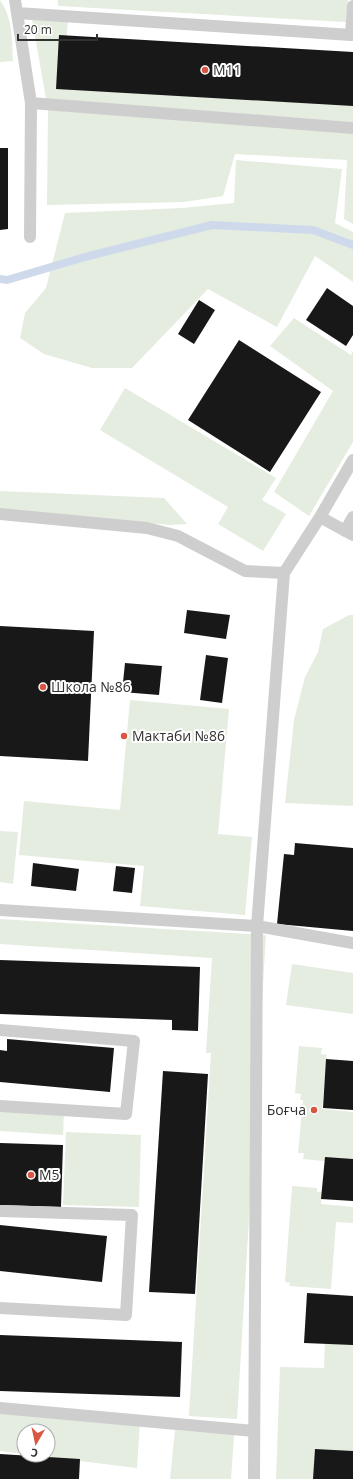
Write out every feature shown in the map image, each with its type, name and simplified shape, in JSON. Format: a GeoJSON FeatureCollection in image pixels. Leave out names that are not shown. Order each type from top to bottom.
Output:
{"type":"FeatureCollection","features":[{"type":"Feature","properties":{"kind":"lane"},"geometry":{"type":"LineString","coordinates":[[15,0],[30,103],[30,237]]}},
{"type":"Feature","properties":{"kind":"lane"},"geometry":{"type":"LineString","coordinates":[[17,13],[351,35],[353,6]]}},
{"type":"Feature","properties":{"kind":"lane"},"geometry":{"type":"LineString","coordinates":[[30,103],[353,128]]}},
{"type":"Feature","properties":{"kind":"lane"},"geometry":{"type":"LineString","coordinates":[[254,1479],[257,926],[284,573],[320,517],[353,460]]}},
{"type":"Feature","properties":{"kind":"lane"},"geometry":{"type":"LineString","coordinates":[[0,514],[147,528],[178,536],[245,570],[284,573]]}},
{"type":"Feature","properties":{"kind":"lane"},"geometry":{"type":"LineString","coordinates":[[320,517],[349,533],[353,517]]}},
{"type":"Feature","properties":{"kind":"lane"},"geometry":{"type":"LineString","coordinates":[[0,910],[257,926],[353,943]]}},
{"type":"Feature","properties":{"kind":"lane"},"geometry":{"type":"LineString","coordinates":[[0,1030],[134,1041],[126,1114],[0,1106]]}},
{"type":"Feature","properties":{"kind":"lane"},"geometry":{"type":"LineString","coordinates":[[0,1211],[132,1215],[126,1315],[0,1308]]}},
{"type":"Feature","properties":{"kind":"lane"},"geometry":{"type":"LineString","coordinates":[[0,1408],[254,1430]]}},
{"type":"Feature","properties":{"kind":"shaded area"},"geometry":{"type":"Polygon","coordinates":[[[0,0],[10,22],[13,61],[0,62],[0,0]]]}},
{"type":"Feature","properties":{"kind":"shaded area"},"geometry":{"type":"Polygon","coordinates":[[[58,0],[348,0],[346,22],[58,6],[58,0]]]}},
{"type":"Feature","properties":{"kind":"shaded area"},"geometry":{"type":"Polygon","coordinates":[[[32,19],[68,19],[65,60],[353,72],[353,122],[46,99],[32,19]]]}},
{"type":"Feature","properties":{"kind":"shaded area"},"geometry":{"type":"Polygon","coordinates":[[[48,110],[353,133],[353,224],[344,219],[347,160],[235,154],[223,196],[184,202],[47,205],[48,110]]]}},
{"type":"Feature","properties":{"kind":"shaded area"},"geometry":{"type":"Polygon","coordinates":[[[236,160],[342,169],[335,223],[353,232],[353,282],[315,256],[277,327],[208,289],[132,368],[92,368],[44,354],[20,338],[25,313],[46,288],[65,213],[182,208],[234,203],[236,160]]]}},
{"type":"Feature","properties":{"kind":"shaded area"},"geometry":{"type":"Polygon","coordinates":[[[294,318],[351,355],[353,351],[353,442],[309,516],[274,492],[333,391],[270,346],[294,318]]]}},
{"type":"Feature","properties":{"kind":"shaded area"},"geometry":{"type":"Polygon","coordinates":[[[125,388],[276,478],[262,500],[286,514],[263,551],[218,524],[228,507],[100,430],[125,388]]]}},
{"type":"Feature","properties":{"kind":"shaded area"},"geometry":{"type":"Polygon","coordinates":[[[0,491],[164,498],[187,524],[169,525],[0,509],[0,491]]]}},
{"type":"Feature","properties":{"kind":"shaded area"},"geometry":{"type":"Polygon","coordinates":[[[349,615],[353,615],[353,806],[285,803],[294,720],[305,677],[318,652],[323,629],[349,615]]]}},
{"type":"Feature","properties":{"kind":"shaded area"},"geometry":{"type":"Polygon","coordinates":[[[130,700],[229,709],[218,834],[252,837],[245,915],[140,906],[144,866],[19,855],[24,801],[120,810],[130,700]]]}},
{"type":"Feature","properties":{"kind":"shaded area"},"geometry":{"type":"Polygon","coordinates":[[[0,831],[18,832],[13,884],[0,882],[0,831]]]}},
{"type":"Feature","properties":{"kind":"shaded area"},"geometry":{"type":"Polygon","coordinates":[[[0,919],[266,935],[237,1419],[189,1416],[211,1053],[206,1053],[212,958],[0,944],[0,919]]]}},
{"type":"Feature","properties":{"kind":"shaded area"},"geometry":{"type":"Polygon","coordinates":[[[292,964],[353,973],[353,1014],[286,1005],[292,964]]]}},
{"type":"Feature","properties":{"kind":"shaded area"},"geometry":{"type":"Polygon","coordinates":[[[299,1046],[322,1048],[321,1054],[327,1055],[322,1109],[353,1112],[353,1164],[303,1159],[304,1153],[298,1153],[303,1100],[300,1100],[301,1094],[295,1093],[299,1046]]]}},
{"type":"Feature","properties":{"kind":"shaded area"},"geometry":{"type":"Polygon","coordinates":[[[0,1108],[64,1111],[63,1135],[0,1131],[0,1108]]]}},
{"type":"Feature","properties":{"kind":"shaded area"},"geometry":{"type":"Polygon","coordinates":[[[66,1132],[141,1135],[139,1207],[63,1205],[66,1132]]]}},
{"type":"Feature","properties":{"kind":"shaded area"},"geometry":{"type":"Polygon","coordinates":[[[292,1186],[317,1188],[317,1192],[322,1192],[321,1204],[353,1207],[353,1223],[336,1222],[331,1289],[289,1286],[290,1283],[285,1282],[292,1186]]]}},
{"type":"Feature","properties":{"kind":"shaded area"},"geometry":{"type":"Polygon","coordinates":[[[326,1313],[353,1315],[353,1479],[276,1479],[280,1367],[324,1368],[326,1313]]]}},
{"type":"Feature","properties":{"kind":"shaded area"},"geometry":{"type":"Polygon","coordinates":[[[0,1409],[140,1422],[137,1468],[56,1458],[56,1423],[16,1423],[16,1453],[0,1451],[0,1409]]]}},
{"type":"Feature","properties":{"kind":"shaded area"},"geometry":{"type":"Polygon","coordinates":[[[175,1430],[234,1435],[231,1479],[170,1479],[175,1430]]]}},
{"type":"Feature","properties":{"kind":"building","name":"M11"},"geometry":{"type":"Polygon","coordinates":[[[59,35],[353,52],[353,106],[56,89],[59,35]]]}},
{"type":"Feature","properties":{"kind":"building"},"geometry":{"type":"Polygon","coordinates":[[[0,148],[8,148],[8,229],[0,230],[0,148]]]}},
{"type":"Feature","properties":{"kind":"building"},"geometry":{"type":"Polygon","coordinates":[[[327,288],[353,306],[353,335],[346,346],[306,320],[327,288]]]}},
{"type":"Feature","properties":{"kind":"building"},"geometry":{"type":"Polygon","coordinates":[[[199,300],[215,310],[194,344],[178,334],[199,300]]]}},
{"type":"Feature","properties":{"kind":"building"},"geometry":{"type":"Polygon","coordinates":[[[239,340],[321,392],[270,472],[188,420],[239,340]]]}},
{"type":"Feature","properties":{"kind":"building"},"geometry":{"type":"Polygon","coordinates":[[[187,610],[230,615],[226,639],[184,633],[187,610]]]}},
{"type":"Feature","properties":{"kind":"building"},"geometry":{"type":"Polygon","coordinates":[[[0,626],[94,631],[88,761],[0,756],[0,626]]]}},
{"type":"Feature","properties":{"kind":"building"},"geometry":{"type":"Polygon","coordinates":[[[206,655],[228,658],[222,703],[200,700],[206,655]]]}},
{"type":"Feature","properties":{"kind":"building"},"geometry":{"type":"Polygon","coordinates":[[[125,663],[162,666],[159,695],[122,692],[125,663]]]}},
{"type":"Feature","properties":{"kind":"building"},"geometry":{"type":"Polygon","coordinates":[[[295,843],[353,848],[353,931],[277,924],[284,854],[294,855],[295,843]]]}},
{"type":"Feature","properties":{"kind":"building"},"geometry":{"type":"Polygon","coordinates":[[[33,863],[79,869],[76,891],[31,886],[33,863]]]}},
{"type":"Feature","properties":{"kind":"building"},"geometry":{"type":"Polygon","coordinates":[[[116,866],[135,868],[132,893],[113,891],[116,866]]]}},
{"type":"Feature","properties":{"kind":"building"},"geometry":{"type":"Polygon","coordinates":[[[0,960],[200,967],[198,1031],[172,1030],[172,1020],[0,1014],[0,960]]]}},
{"type":"Feature","properties":{"kind":"building"},"geometry":{"type":"Polygon","coordinates":[[[7,1039],[114,1048],[110,1092],[0,1082],[0,1050],[7,1051],[7,1039]]]}},
{"type":"Feature","properties":{"kind":"building"},"geometry":{"type":"Polygon","coordinates":[[[326,1059],[353,1061],[353,1110],[323,1108],[326,1059]]]}},
{"type":"Feature","properties":{"kind":"building"},"geometry":{"type":"Polygon","coordinates":[[[163,1071],[208,1074],[195,1294],[149,1292],[163,1071]]]}},
{"type":"Feature","properties":{"kind":"building","name":"М5"},"geometry":{"type":"Polygon","coordinates":[[[0,1143],[63,1145],[61,1207],[0,1205],[0,1143]]]}},
{"type":"Feature","properties":{"kind":"building"},"geometry":{"type":"Polygon","coordinates":[[[325,1157],[353,1159],[353,1201],[321,1199],[325,1157]]]}},
{"type":"Feature","properties":{"kind":"building"},"geometry":{"type":"Polygon","coordinates":[[[0,1225],[107,1236],[102,1282],[0,1271],[0,1225]]]}},
{"type":"Feature","properties":{"kind":"building"},"geometry":{"type":"Polygon","coordinates":[[[307,1293],[353,1296],[353,1345],[304,1343],[307,1293]]]}},
{"type":"Feature","properties":{"kind":"building"},"geometry":{"type":"Polygon","coordinates":[[[0,1335],[182,1342],[180,1397],[0,1391],[0,1335]]]}},
{"type":"Feature","properties":{"kind":"building"},"geometry":{"type":"Polygon","coordinates":[[[315,1449],[353,1451],[353,1479],[313,1479],[315,1449]]]}},
{"type":"Feature","properties":{"kind":"building"},"geometry":{"type":"Polygon","coordinates":[[[0,1454],[16,1455],[16,1463],[56,1463],[56,1458],[80,1459],[79,1479],[0,1479],[0,1454]]]}},
{"type":"Feature","properties":{"kind":"waterway"},"geometry":{"type":"LineString","coordinates":[[0,279],[7,280],[85,257],[212,225],[313,230],[353,245]]}},
{"type":"Feature","properties":{"kind":"place","name":"M11"},"geometry":{"type":"Point","coordinates":[205,70]}},
{"type":"Feature","properties":{"kind":"place","name":"Школа №86"},"geometry":{"type":"Point","coordinates":[43,687]}},
{"type":"Feature","properties":{"kind":"place","name":"Мактаби №86"},"geometry":{"type":"Point","coordinates":[124,736]}},
{"type":"Feature","properties":{"kind":"place","name":"Боғча"},"geometry":{"type":"Point","coordinates":[314,1110]}},
{"type":"Feature","properties":{"kind":"place","name":"М5"},"geometry":{"type":"Point","coordinates":[31,1175]}}]}
